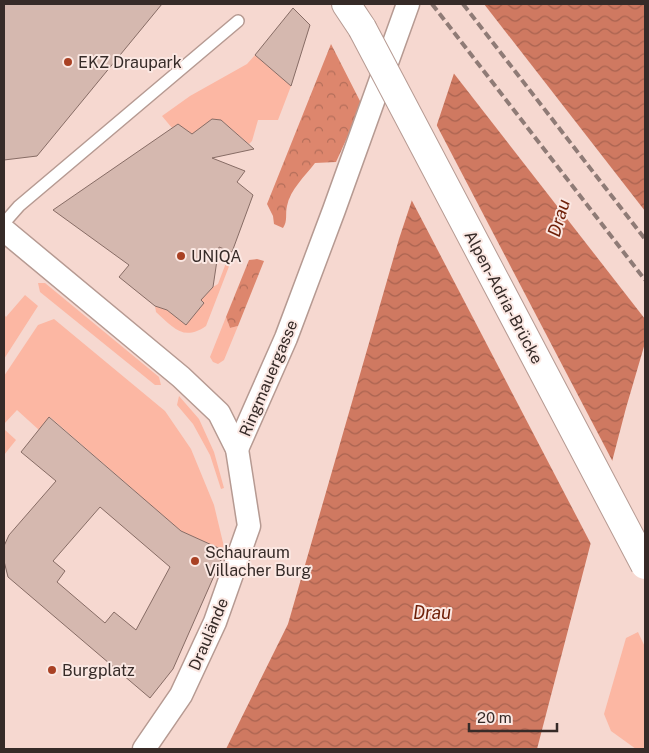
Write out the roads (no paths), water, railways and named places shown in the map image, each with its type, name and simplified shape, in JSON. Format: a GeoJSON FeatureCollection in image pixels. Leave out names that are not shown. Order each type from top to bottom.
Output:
{"type":"FeatureCollection","features":[{"type":"Feature","properties":{"kind":"main road","name":"Alpen-Adria-Brücke"},"geometry":{"type":"LineString","coordinates":[[346,4],[362,28],[645,565]]}},
{"type":"Feature","properties":{"kind":"street","name":"Ringmauergasse"},"geometry":{"type":"LineString","coordinates":[[238,449],[295,312],[334,210],[408,4]]}},
{"type":"Feature","properties":{"kind":"street","name":"Ringmauergasse"},"geometry":{"type":"LineString","coordinates":[[4,230],[181,377],[219,413],[238,449]]}},
{"type":"Feature","properties":{"kind":"street","name":"Draulände"},"geometry":{"type":"LineString","coordinates":[[144,749],[181,695],[216,622],[250,526],[238,449]]}},
{"type":"Feature","properties":{"kind":"lane"},"geometry":{"type":"LineString","coordinates":[[4,223],[19,206],[238,21]]}},
{"type":"Feature","properties":{"kind":"water","name":"Drau"},"geometry":{"type":"Polygon","coordinates":[[[477,4],[645,4],[645,343],[626,408],[537,749],[226,749],[288,624],[399,239],[477,4]]]}},
{"type":"Feature","properties":{"kind":"railway"},"geometry":{"type":"LineString","coordinates":[[432,4],[645,280]]}},
{"type":"Feature","properties":{"kind":"railway"},"geometry":{"type":"LineString","coordinates":[[463,4],[645,239]]}},
{"type":"Feature","properties":{"kind":"place","name":"EKZ Draupark"},"geometry":{"type":"Point","coordinates":[68,62]}},
{"type":"Feature","properties":{"kind":"place","name":"UNIQA"},"geometry":{"type":"Point","coordinates":[181,256]}},
{"type":"Feature","properties":{"kind":"place","name":"Schauraum Villacher Burg"},"geometry":{"type":"Point","coordinates":[195,561]}},
{"type":"Feature","properties":{"kind":"place","name":"Burgplatz"},"geometry":{"type":"Point","coordinates":[52,670]}}]}
